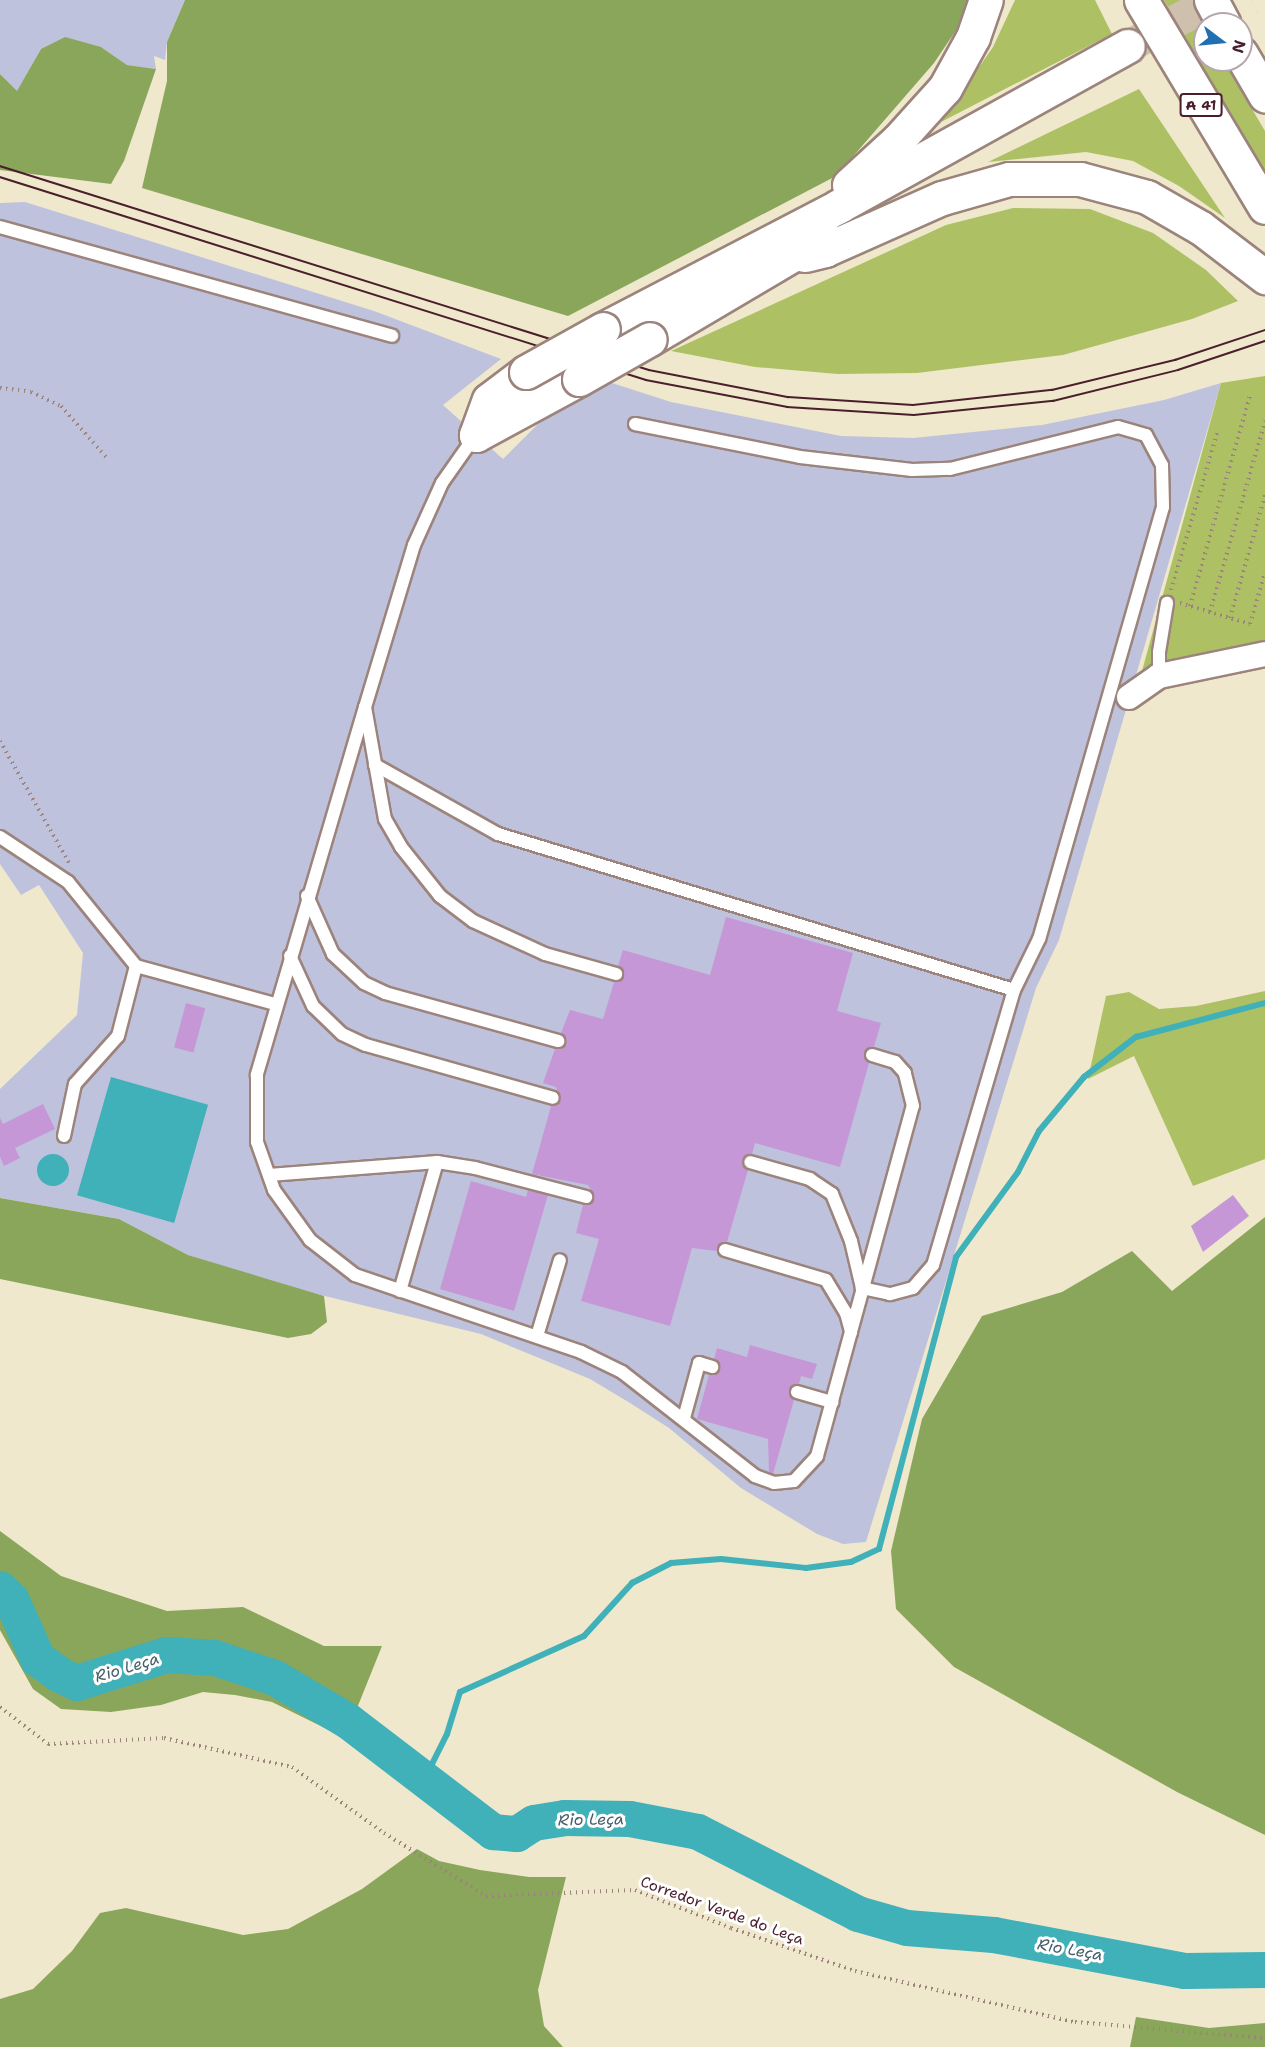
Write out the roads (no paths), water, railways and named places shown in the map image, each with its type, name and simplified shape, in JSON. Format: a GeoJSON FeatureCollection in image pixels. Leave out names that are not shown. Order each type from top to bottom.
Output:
{"type":"FeatureCollection","features":[{"type":"Feature","properties":{"kind":"highway"},"geometry":{"type":"LineString","coordinates":[[476,435],[650,339],[781,248],[863,175],[945,88],[973,37],[986,0]]}},
{"type":"Feature","properties":{"kind":"highway","name":"A 41"},"geometry":{"type":"LineString","coordinates":[[1141,0],[1265,207]]}},
{"type":"Feature","properties":{"kind":"highway"},"geometry":{"type":"LineString","coordinates":[[476,435],[489,400],[526,372],[603,329],[910,186],[1131,56]]}},
{"type":"Feature","properties":{"kind":"highway"},"geometry":{"type":"LineString","coordinates":[[1252,72],[1265,95]]}},
{"type":"Feature","properties":{"kind":"highway"},"geometry":{"type":"LineString","coordinates":[[781,248],[825,250],[942,198],[1009,179],[1080,179],[1147,197],[1201,228],[1265,277]]}},
{"type":"Feature","properties":{"kind":"street"},"geometry":{"type":"LineString","coordinates":[[1120,692],[1159,676],[1265,654]]}},
{"type":"Feature","properties":{"kind":"lane"},"geometry":{"type":"LineString","coordinates":[[0,226],[392,336]]}},
{"type":"Feature","properties":{"kind":"lane"},"geometry":{"type":"LineString","coordinates":[[635,424],[800,457],[912,470],[950,469],[1118,427],[1146,435],[1162,465],[1163,507],[1120,692],[1039,939],[1014,990],[933,1264],[913,1288],[890,1294],[862,1288]]}},
{"type":"Feature","properties":{"kind":"lane"},"geometry":{"type":"LineString","coordinates":[[476,435],[442,483],[414,545],[275,1004],[257,1075],[257,1142],[274,1190],[310,1240],[355,1275],[537,1336],[622,1372],[684,1418],[755,1476],[774,1483],[794,1482],[817,1456],[852,1336],[862,1288],[913,1106],[905,1073],[895,1062],[872,1055]]}},
{"type":"Feature","properties":{"kind":"lane"},"geometry":{"type":"LineString","coordinates":[[1159,676],[1160,643],[1167,602]]}},
{"type":"Feature","properties":{"kind":"lane"},"geometry":{"type":"LineString","coordinates":[[365,707],[385,819],[401,847],[440,896],[500,936],[616,974]]}},
{"type":"Feature","properties":{"kind":"lane"},"geometry":{"type":"LineString","coordinates":[[375,765],[498,834],[1014,990]]}},
{"type":"Feature","properties":{"kind":"lane"},"geometry":{"type":"LineString","coordinates":[[0,837],[68,882],[136,966],[275,1004]]}},
{"type":"Feature","properties":{"kind":"lane"},"geometry":{"type":"LineString","coordinates":[[307,896],[333,954],[364,982],[385,993],[558,1041]]}},
{"type":"Feature","properties":{"kind":"lane"},"geometry":{"type":"LineString","coordinates":[[290,956],[313,1006],[342,1034],[366,1046],[554,1098]]}},
{"type":"Feature","properties":{"kind":"lane"},"geometry":{"type":"LineString","coordinates":[[64,1136],[75,1084],[118,1036],[136,966]]}},
{"type":"Feature","properties":{"kind":"lane"},"geometry":{"type":"LineString","coordinates":[[269,1176],[437,1162],[475,1168],[586,1197]]}},
{"type":"Feature","properties":{"kind":"lane"},"geometry":{"type":"LineString","coordinates":[[400,1291],[437,1162]]}},
{"type":"Feature","properties":{"kind":"lane"},"geometry":{"type":"LineString","coordinates":[[750,1162],[810,1179],[832,1194],[851,1241],[862,1288]]}},
{"type":"Feature","properties":{"kind":"lane"},"geometry":{"type":"LineString","coordinates":[[725,1250],[826,1280],[846,1313],[852,1336]]}},
{"type":"Feature","properties":{"kind":"lane"},"geometry":{"type":"LineString","coordinates":[[537,1336],[560,1260]]}},
{"type":"Feature","properties":{"kind":"lane"},"geometry":{"type":"LineString","coordinates":[[684,1418],[699,1364],[712,1367]]}},
{"type":"Feature","properties":{"kind":"lane"},"geometry":{"type":"LineString","coordinates":[[797,1392],[833,1402]]}},
{"type":"Feature","properties":{"kind":"water"},"geometry":{"type":"Polygon","coordinates":[[[111,1077],[208,1105],[174,1223],[77,1195],[111,1077]]]}},
{"type":"Feature","properties":{"kind":"water"},"geometry":{"type":"Polygon","coordinates":[[[53,1154],[64,1159],[69,1170],[64,1181],[53,1186],[42,1181],[37,1170],[42,1159],[53,1154]]]}},
{"type":"Feature","properties":{"kind":"waterway"},"geometry":{"type":"LineString","coordinates":[[424,1780],[447,1734],[460,1692],[584,1636],[632,1583],[671,1563],[721,1559],[806,1568],[851,1562],[879,1549],[956,1257],[1018,1172],[1039,1131],[1084,1077],[1136,1037],[1265,1003]]}},
{"type":"Feature","properties":{"kind":"waterway","name":"Rio Leça"},"geometry":{"type":"LineString","coordinates":[[0,1589],[12,1601],[38,1659],[60,1675],[77,1683],[167,1655],[215,1658],[275,1678],[348,1721],[493,1832],[517,1834],[534,1823],[565,1818],[630,1819],[698,1832],[858,1914],[907,1928],[994,1935],[1185,1971],[1265,1970]]}},
{"type":"Feature","properties":{"kind":"tunnel"},"geometry":{"type":"LineString","coordinates":[[1128,46],[1215,0]]}},
{"type":"Feature","properties":{"kind":"tunnel"},"geometry":{"type":"LineString","coordinates":[[1230,12],[1251,0]]}},
{"type":"Feature","properties":{"kind":"tram line"},"geometry":{"type":"LineString","coordinates":[[0,166],[649,370],[788,397],[913,405],[1052,390],[1175,360],[1265,330]]}},
{"type":"Feature","properties":{"kind":"tram line"},"geometry":{"type":"LineString","coordinates":[[0,177],[646,380],[787,407],[914,415],[1053,401],[1178,370],[1265,341]]}}]}
